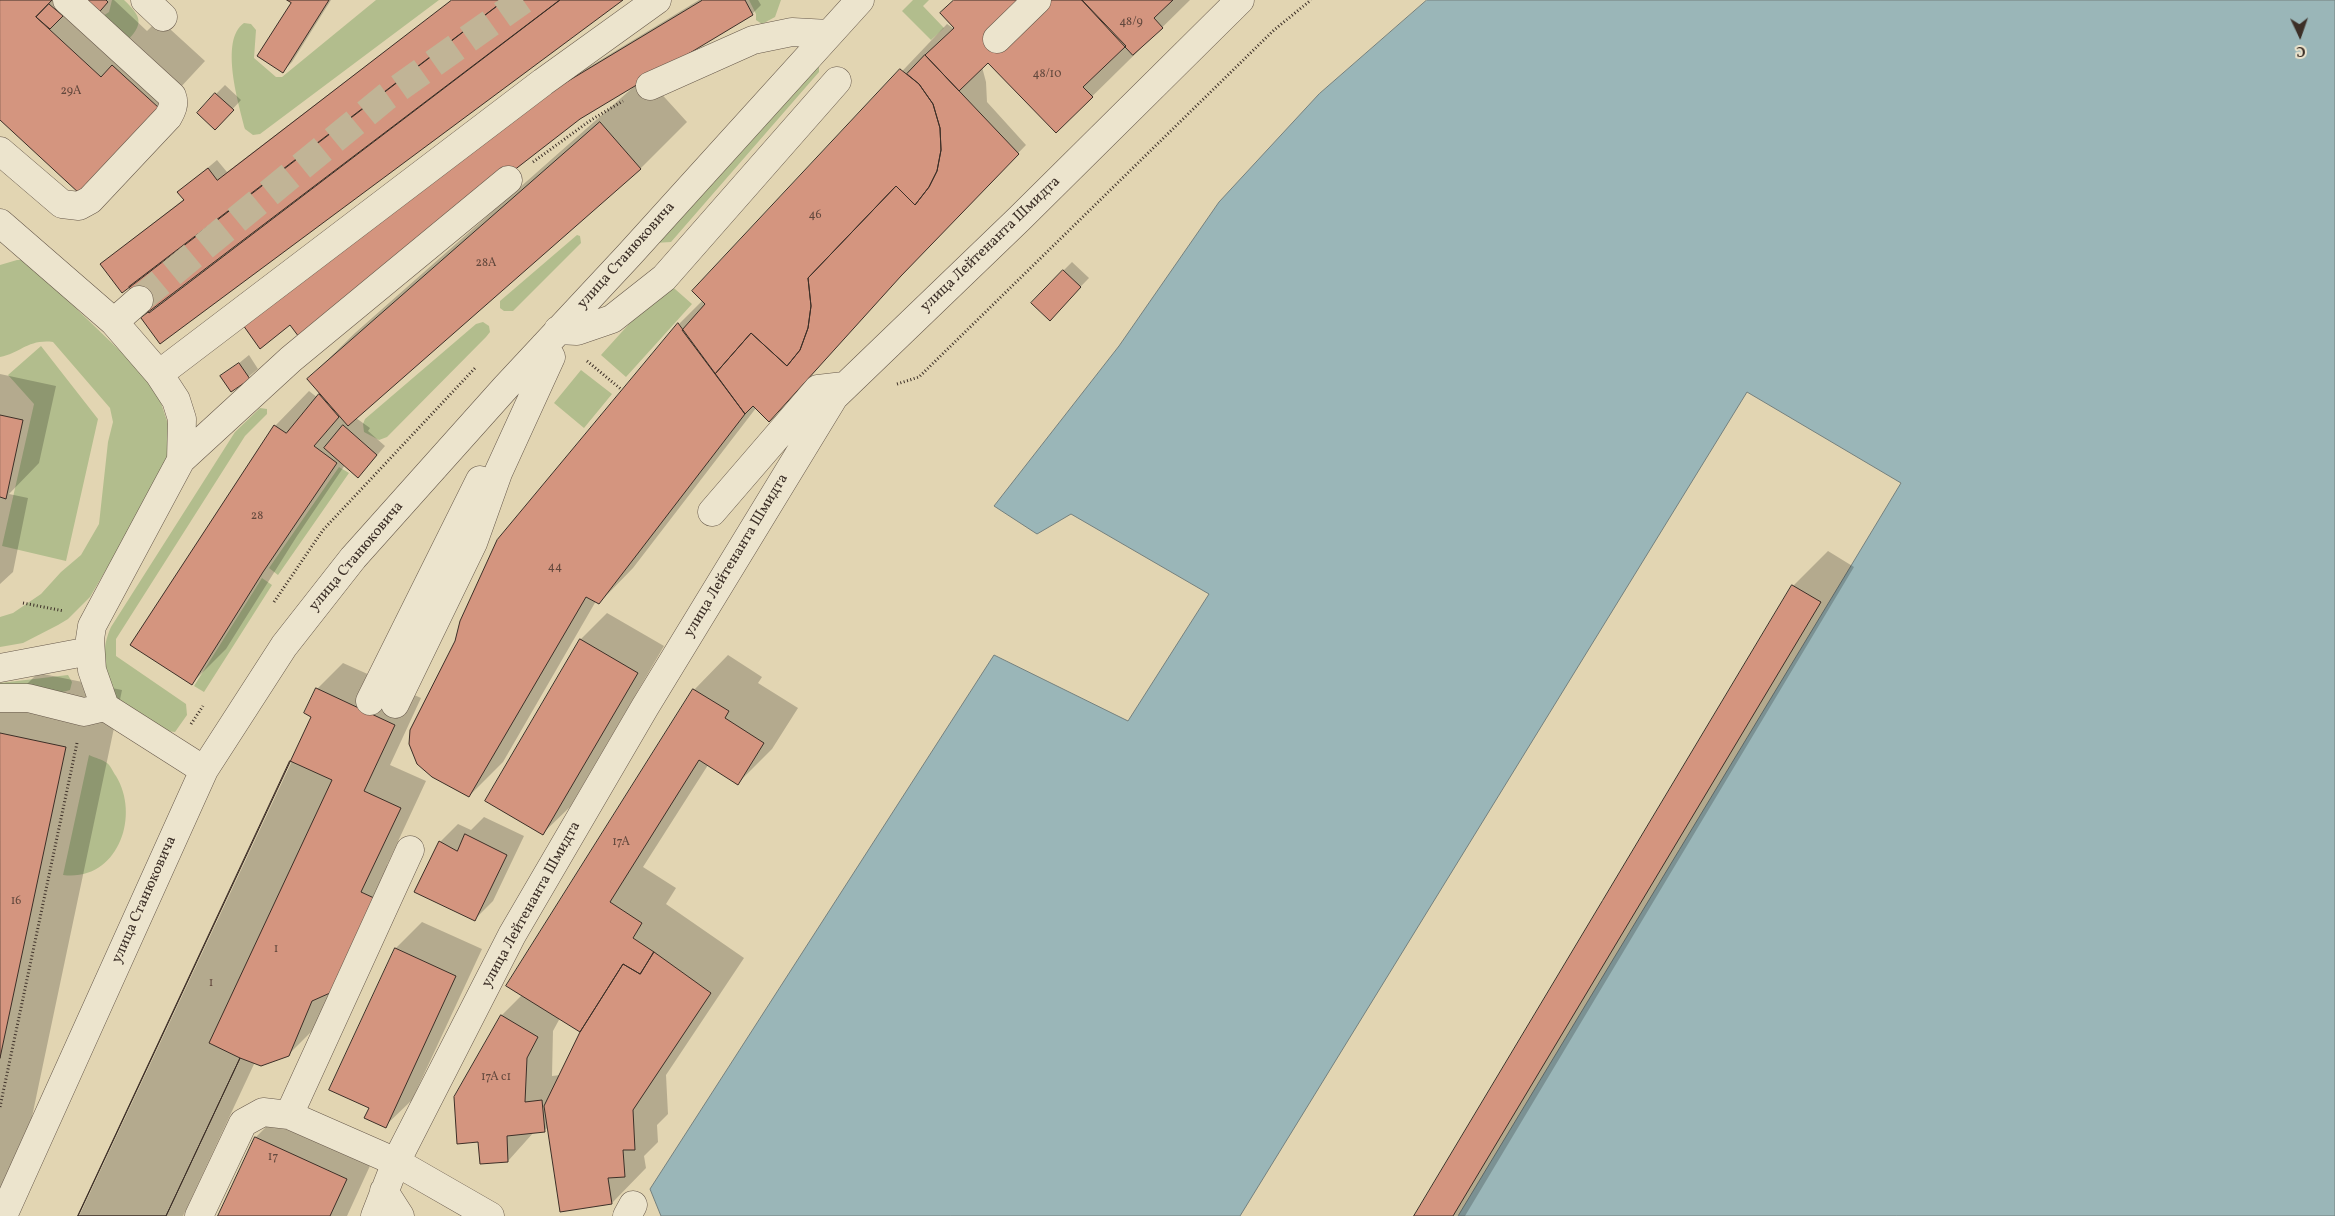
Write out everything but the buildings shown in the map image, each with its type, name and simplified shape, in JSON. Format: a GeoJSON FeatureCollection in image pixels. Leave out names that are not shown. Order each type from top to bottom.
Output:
{"type":"FeatureCollection","features":[{"type":"Feature","properties":{"kind":"street"},"geometry":{"type":"LineString","coordinates":[[0,151],[62,204],[79,206],[90,200],[172,111],[174,106],[172,96],[67,0]]}},
{"type":"Feature","properties":{"kind":"street"},"geometry":{"type":"LineString","coordinates":[[159,374],[544,82],[657,0]]}},
{"type":"Feature","properties":{"kind":"street","name":"улица Станюковича"},"geometry":{"type":"LineString","coordinates":[[3,1216],[204,770],[284,646],[353,558],[505,388],[629,255],[860,0]]}},
{"type":"Feature","properties":{"kind":"street"},"geometry":{"type":"LineString","coordinates":[[997,39],[1037,0]]}},
{"type":"Feature","properties":{"kind":"street","name":"улица Лейтенанта Шмидта"},"geometry":{"type":"LineString","coordinates":[[379,1203],[396,1162],[522,918],[655,690],[834,397],[1019,219],[1240,0]]}},
{"type":"Feature","properties":{"kind":"street"},"geometry":{"type":"LineString","coordinates":[[650,86],[754,40],[792,32],[829,34]]}},
{"type":"Feature","properties":{"kind":"street"},"geometry":{"type":"LineString","coordinates":[[505,388],[508,403],[507,420],[499,442],[383,703],[473,543],[498,473],[551,357],[551,338],[612,319],[664,278],[837,81]]}},
{"type":"Feature","properties":{"kind":"street"},"geometry":{"type":"LineString","coordinates":[[95,710],[90,639],[96,618],[181,460],[291,359],[508,180]]}},
{"type":"Feature","properties":{"kind":"street"},"geometry":{"type":"LineString","coordinates":[[0,223],[114,322],[159,374],[176,400],[182,419],[181,460]]}},
{"type":"Feature","properties":{"kind":"street"},"geometry":{"type":"LineString","coordinates":[[629,255],[686,252]]}},
{"type":"Feature","properties":{"kind":"street"},"geometry":{"type":"LineString","coordinates":[[114,322],[140,300]]}},
{"type":"Feature","properties":{"kind":"street"},"geometry":{"type":"LineString","coordinates":[[712,512],[818,389],[844,386]]}},
{"type":"Feature","properties":{"kind":"street"},"geometry":{"type":"LineString","coordinates":[[0,668],[90,651]]}},
{"type":"Feature","properties":{"kind":"street"},"geometry":{"type":"LineString","coordinates":[[0,698],[28,698],[95,710],[204,770]]}},
{"type":"Feature","properties":{"kind":"street"},"geometry":{"type":"LineString","coordinates":[[289,1115],[410,850]]}},
{"type":"Feature","properties":{"kind":"street"},"geometry":{"type":"LineString","coordinates":[[199,1216],[243,1123],[263,1112],[289,1115],[396,1162],[490,1216]]}},
{"type":"Feature","properties":{"kind":"street"},"geometry":{"type":"LineString","coordinates":[[379,1203],[400,1216]]}},
{"type":"Feature","properties":{"kind":"path"},"geometry":{"type":"LineString","coordinates":[[892,384],[919,377],[1274,30],[1311,0]]}},
{"type":"Feature","properties":{"kind":"path"},"geometry":{"type":"LineString","coordinates":[[508,180],[591,120],[650,86]]}},
{"type":"Feature","properties":{"kind":"path"},"geometry":{"type":"LineString","coordinates":[[598,370],[622,390]]}},
{"type":"Feature","properties":{"kind":"path"},"geometry":{"type":"LineString","coordinates":[[23,603],[96,618]]}},
{"type":"Feature","properties":{"kind":"path"},"geometry":{"type":"LineString","coordinates":[[0,1107],[95,710]]}},
{"type":"Feature","properties":{"kind":"green space"},"geometry":{"type":"Polygon","coordinates":[[[112,0],[124,0],[137,16],[138,25],[136,30],[126,42],[100,18],[109,12],[112,0]]]}},
{"type":"Feature","properties":{"kind":"green space"},"geometry":{"type":"Polygon","coordinates":[[[376,0],[439,0],[260,134],[253,135],[245,129],[235,89],[232,58],[233,43],[237,31],[244,23],[251,24],[256,30],[254,58],[276,77],[282,77],[376,0]]]}},
{"type":"Feature","properties":{"kind":"green space"},"geometry":{"type":"Polygon","coordinates":[[[749,0],[781,0],[775,17],[762,24],[756,20],[756,14],[749,0]]]}},
{"type":"Feature","properties":{"kind":"green space"},"geometry":{"type":"Polygon","coordinates":[[[913,0],[929,0],[923,6],[944,28],[931,40],[902,11],[913,0]]]}},
{"type":"Feature","properties":{"kind":"green space"},"geometry":{"type":"Polygon","coordinates":[[[819,64],[819,72],[671,242],[654,243],[819,64]]]}},
{"type":"Feature","properties":{"kind":"green space"},"geometry":{"type":"Polygon","coordinates":[[[577,235],[580,236],[581,243],[513,311],[504,311],[500,308],[500,301],[577,235]]]}},
{"type":"Feature","properties":{"kind":"green space"},"geometry":{"type":"Polygon","coordinates":[[[17,260],[26,260],[147,377],[161,403],[168,424],[171,445],[169,462],[90,597],[68,619],[58,625],[23,643],[0,647],[0,617],[13,613],[41,594],[61,572],[81,555],[99,524],[108,442],[113,422],[110,408],[53,342],[31,344],[0,357],[0,265],[17,260]]]}},
{"type":"Feature","properties":{"kind":"green space"},"geometry":{"type":"Polygon","coordinates":[[[667,282],[692,304],[626,377],[601,355],[667,282]]]}},
{"type":"Feature","properties":{"kind":"green space"},"geometry":{"type":"Polygon","coordinates":[[[483,322],[489,326],[490,332],[486,337],[387,437],[379,440],[364,432],[363,424],[365,419],[476,324],[483,322]]]}},
{"type":"Feature","properties":{"kind":"green space"},"geometry":{"type":"Polygon","coordinates":[[[41,346],[98,419],[66,561],[2,546],[34,404],[8,375],[41,346]]]}},
{"type":"Feature","properties":{"kind":"green space"},"geometry":{"type":"Polygon","coordinates":[[[581,370],[612,394],[584,428],[554,403],[581,370]]]}},
{"type":"Feature","properties":{"kind":"green space"},"geometry":{"type":"Polygon","coordinates":[[[260,408],[267,409],[267,414],[245,436],[116,639],[116,656],[186,704],[187,715],[175,732],[167,731],[129,708],[113,694],[104,669],[104,651],[108,635],[111,627],[235,432],[260,408]]]}},
{"type":"Feature","properties":{"kind":"green space"},"geometry":{"type":"Polygon","coordinates":[[[339,467],[349,473],[278,575],[269,568],[339,467]]]}},
{"type":"Feature","properties":{"kind":"green space"},"geometry":{"type":"Polygon","coordinates":[[[262,578],[272,585],[204,692],[194,686],[262,578]]]}},
{"type":"Feature","properties":{"kind":"green space"},"geometry":{"type":"Polygon","coordinates":[[[68,675],[72,682],[70,690],[59,693],[0,695],[0,683],[68,675]]]}},
{"type":"Feature","properties":{"kind":"green space"},"geometry":{"type":"Polygon","coordinates":[[[89,755],[107,763],[116,776],[123,792],[126,810],[124,827],[119,844],[110,858],[98,868],[82,874],[63,875],[89,755]]]}},
{"type":"Feature","properties":{"kind":"water"},"geometry":{"type":"Polygon","coordinates":[[[1427,0],[2335,0],[2335,1216],[1458,1216],[1901,483],[1747,392],[1240,1216],[661,1216],[650,1189],[994,655],[1128,721],[1209,594],[1071,514],[1037,534],[994,506],[1119,346],[1219,202],[1319,94],[1427,0]]]}},
{"type":"Feature","properties":{"kind":"tunnel"},"geometry":{"type":"LineString","coordinates":[[139,300],[386,97],[523,0]]}}]}
